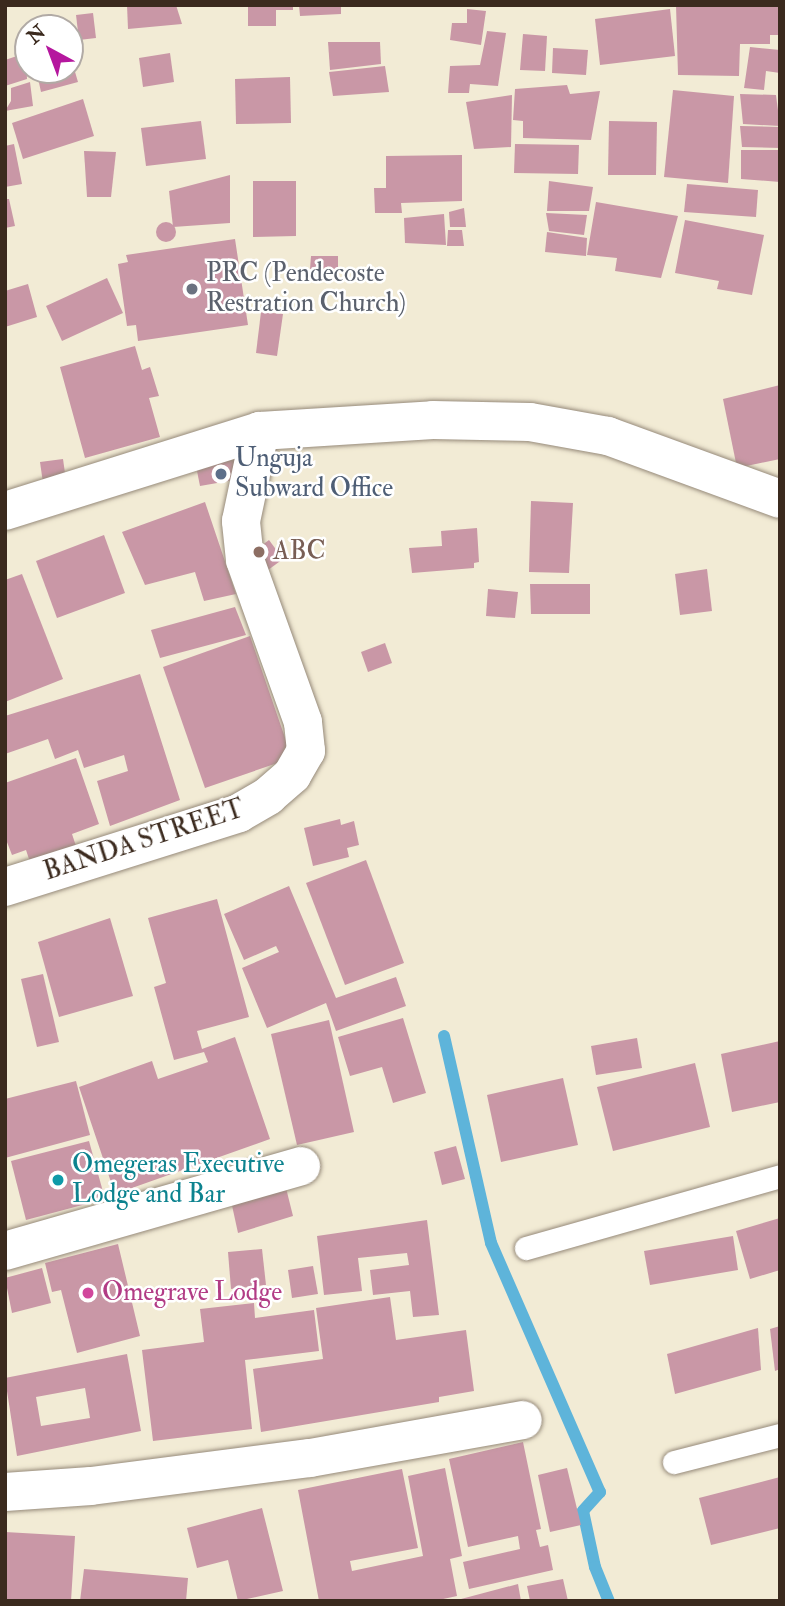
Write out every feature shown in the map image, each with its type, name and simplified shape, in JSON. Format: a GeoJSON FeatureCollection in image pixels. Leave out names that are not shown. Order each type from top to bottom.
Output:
{"type":"FeatureCollection","features":[{"type":"Feature","properties":{"kind":"street"},"geometry":{"type":"LineString","coordinates":[[5,511],[260,431],[433,419],[530,422],[608,436],[780,499]]}},
{"type":"Feature","properties":{"kind":"street","name":"BANDA STREET"},"geometry":{"type":"LineString","coordinates":[[5,887],[239,813],[284,782],[306,751],[303,722],[245,560],[241,521],[260,431]]}},
{"type":"Feature","properties":{"kind":"street"},"geometry":{"type":"LineString","coordinates":[[5,1251],[302,1166]]}},
{"type":"Feature","properties":{"kind":"street"},"geometry":{"type":"LineString","coordinates":[[5,1492],[91,1486],[297,1460],[523,1420]]}},
{"type":"Feature","properties":{"kind":"lane"},"geometry":{"type":"LineString","coordinates":[[526,1248],[780,1176]]}},
{"type":"Feature","properties":{"kind":"lane"},"geometry":{"type":"LineString","coordinates":[[674,1462],[780,1434]]}},
{"type":"Feature","properties":{"kind":"building"},"geometry":{"type":"Polygon","coordinates":[[[127,5],[176,5],[182,24],[128,29],[127,5]]]}},
{"type":"Feature","properties":{"kind":"building"},"geometry":{"type":"Polygon","coordinates":[[[248,5],[293,5],[293,10],[276,10],[276,26],[248,26],[248,5]]]}},
{"type":"Feature","properties":{"kind":"building"},"geometry":{"type":"Polygon","coordinates":[[[299,5],[341,5],[341,14],[300,16],[299,5]]]}},
{"type":"Feature","properties":{"kind":"building"},"geometry":{"type":"Polygon","coordinates":[[[676,5],[780,5],[780,35],[770,35],[770,44],[740,44],[739,76],[678,75],[676,5]]]}},
{"type":"Feature","properties":{"kind":"building"},"geometry":{"type":"Polygon","coordinates":[[[467,9],[486,11],[481,45],[450,40],[452,23],[467,23],[467,9]]]}},
{"type":"Feature","properties":{"kind":"building"},"geometry":{"type":"Polygon","coordinates":[[[670,9],[675,56],[600,65],[595,19],[670,9]]]}},
{"type":"Feature","properties":{"kind":"building"},"geometry":{"type":"Polygon","coordinates":[[[93,13],[96,38],[84,39],[84,14],[93,13]]]}},
{"type":"Feature","properties":{"kind":"building"},"geometry":{"type":"Polygon","coordinates":[[[487,31],[506,33],[498,86],[470,84],[469,93],[448,93],[450,66],[480,65],[487,31]]]}},
{"type":"Feature","properties":{"kind":"building"},"geometry":{"type":"Polygon","coordinates":[[[523,34],[547,36],[545,71],[520,70],[523,34]]]}},
{"type":"Feature","properties":{"kind":"building"},"geometry":{"type":"Polygon","coordinates":[[[328,42],[380,42],[381,64],[330,70],[328,42]]]}},
{"type":"Feature","properties":{"kind":"building"},"geometry":{"type":"Polygon","coordinates":[[[750,47],[780,50],[780,73],[766,71],[764,90],[744,88],[750,47]]]}},
{"type":"Feature","properties":{"kind":"building"},"geometry":{"type":"Polygon","coordinates":[[[553,48],[588,50],[586,75],[552,73],[553,48]]]}},
{"type":"Feature","properties":{"kind":"building"},"geometry":{"type":"Polygon","coordinates":[[[170,53],[174,82],[143,87],[139,58],[170,53]]]}},
{"type":"Feature","properties":{"kind":"building"},"geometry":{"type":"Polygon","coordinates":[[[14,57],[14,83],[5,86],[5,60],[14,57]]]}},
{"type":"Feature","properties":{"kind":"building"},"geometry":{"type":"Polygon","coordinates":[[[385,66],[389,92],[333,96],[329,72],[385,66]]]}},
{"type":"Feature","properties":{"kind":"building"},"geometry":{"type":"Polygon","coordinates":[[[290,77],[291,123],[236,124],[235,79],[290,77]]]}},
{"type":"Feature","properties":{"kind":"building"},"geometry":{"type":"Polygon","coordinates":[[[30,84],[33,106],[5,111],[11,101],[11,88],[30,84]]]}},
{"type":"Feature","properties":{"kind":"building"},"geometry":{"type":"Polygon","coordinates":[[[39,84],[71,84],[41,92],[39,84]]]}},
{"type":"Feature","properties":{"kind":"building"},"geometry":{"type":"Polygon","coordinates":[[[567,85],[570,94],[600,91],[591,140],[523,138],[523,121],[513,120],[515,89],[567,85]]]}},
{"type":"Feature","properties":{"kind":"building"},"geometry":{"type":"Polygon","coordinates":[[[673,90],[734,96],[728,183],[664,177],[673,90]]]}},
{"type":"Feature","properties":{"kind":"building"},"geometry":{"type":"Polygon","coordinates":[[[740,94],[776,95],[780,126],[743,124],[740,94]]]}},
{"type":"Feature","properties":{"kind":"building"},"geometry":{"type":"Polygon","coordinates":[[[512,95],[511,147],[474,149],[466,102],[512,95]]]}},
{"type":"Feature","properties":{"kind":"building"},"geometry":{"type":"Polygon","coordinates":[[[83,99],[94,136],[23,159],[12,123],[83,99]]]}},
{"type":"Feature","properties":{"kind":"building"},"geometry":{"type":"Polygon","coordinates":[[[201,121],[206,159],[146,166],[141,128],[201,121]]]}},
{"type":"Feature","properties":{"kind":"building"},"geometry":{"type":"Polygon","coordinates":[[[609,121],[657,122],[656,175],[608,175],[609,121]]]}},
{"type":"Feature","properties":{"kind":"building"},"geometry":{"type":"Polygon","coordinates":[[[740,126],[780,127],[780,148],[742,147],[740,126]]]}},
{"type":"Feature","properties":{"kind":"building"},"geometry":{"type":"Polygon","coordinates":[[[14,144],[22,184],[5,187],[5,146],[14,144]]]}},
{"type":"Feature","properties":{"kind":"building"},"geometry":{"type":"Polygon","coordinates":[[[515,144],[579,145],[578,174],[514,173],[515,144]]]}},
{"type":"Feature","properties":{"kind":"building"},"geometry":{"type":"Polygon","coordinates":[[[741,150],[780,150],[780,182],[741,179],[741,150]]]}},
{"type":"Feature","properties":{"kind":"building"},"geometry":{"type":"Polygon","coordinates":[[[84,151],[116,152],[111,197],[87,197],[84,151]]]}},
{"type":"Feature","properties":{"kind":"building"},"geometry":{"type":"Polygon","coordinates":[[[462,155],[462,201],[401,203],[402,213],[375,213],[374,188],[386,188],[386,156],[462,155]]]}},
{"type":"Feature","properties":{"kind":"building"},"geometry":{"type":"Polygon","coordinates":[[[230,175],[230,223],[173,227],[169,191],[230,175]]]}},
{"type":"Feature","properties":{"kind":"building"},"geometry":{"type":"Polygon","coordinates":[[[253,181],[296,181],[296,236],[253,237],[253,181]]]}},
{"type":"Feature","properties":{"kind":"building"},"geometry":{"type":"Polygon","coordinates":[[[549,181],[593,187],[589,211],[547,211],[549,181]]]}},
{"type":"Feature","properties":{"kind":"building"},"geometry":{"type":"Polygon","coordinates":[[[687,184],[758,190],[756,217],[684,212],[687,184]]]}},
{"type":"Feature","properties":{"kind":"building"},"geometry":{"type":"Polygon","coordinates":[[[5,199],[9,199],[15,226],[5,228],[5,199]]]}},
{"type":"Feature","properties":{"kind":"building"},"geometry":{"type":"Polygon","coordinates":[[[596,202],[678,216],[661,278],[615,271],[617,258],[587,255],[596,202]]]}},
{"type":"Feature","properties":{"kind":"building"},"geometry":{"type":"Polygon","coordinates":[[[464,208],[466,227],[450,227],[449,212],[464,208]]]}},
{"type":"Feature","properties":{"kind":"building"},"geometry":{"type":"Polygon","coordinates":[[[546,213],[587,215],[584,235],[549,231],[546,213]]]}},
{"type":"Feature","properties":{"kind":"building"},"geometry":{"type":"Polygon","coordinates":[[[444,214],[446,245],[405,243],[404,218],[444,214]]]}},
{"type":"Feature","properties":{"kind":"building"},"geometry":{"type":"Polygon","coordinates":[[[685,220],[764,235],[752,295],[717,289],[719,281],[675,273],[685,220]]]}},
{"type":"Feature","properties":{"kind":"building"},"geometry":{"type":"Polygon","coordinates":[[[162,222],[170,222],[176,232],[170,242],[162,242],[156,236],[156,228],[162,222]]]}},
{"type":"Feature","properties":{"kind":"building"},"geometry":{"type":"Polygon","coordinates":[[[448,230],[462,230],[464,246],[447,246],[448,230]]]}},
{"type":"Feature","properties":{"kind":"building"},"geometry":{"type":"Polygon","coordinates":[[[547,232],[587,238],[586,256],[545,252],[547,232]]]}},
{"type":"Feature","properties":{"kind":"building"},"geometry":{"type":"Polygon","coordinates":[[[235,239],[248,325],[138,341],[136,325],[127,326],[118,264],[128,262],[126,255],[235,239]]]}},
{"type":"Feature","properties":{"kind":"building"},"geometry":{"type":"Polygon","coordinates":[[[311,256],[338,256],[338,270],[310,269],[311,256]]]}},
{"type":"Feature","properties":{"kind":"building"},"geometry":{"type":"Polygon","coordinates":[[[107,278],[123,313],[62,341],[46,306],[107,278]]]}},
{"type":"Feature","properties":{"kind":"building"},"geometry":{"type":"Polygon","coordinates":[[[28,284],[37,317],[5,327],[5,291],[28,284]]]}},
{"type":"Feature","properties":{"kind":"building"},"geometry":{"type":"Polygon","coordinates":[[[261,312],[283,314],[277,356],[256,353],[261,312]]]}},
{"type":"Feature","properties":{"kind":"building"},"geometry":{"type":"Polygon","coordinates":[[[135,346],[142,370],[150,367],[159,396],[149,398],[160,437],[85,458],[60,367],[135,346]]]}},
{"type":"Feature","properties":{"kind":"building"},"geometry":{"type":"Polygon","coordinates":[[[780,385],[780,459],[737,468],[723,399],[780,385]]]}},
{"type":"Feature","properties":{"kind":"building"},"geometry":{"type":"Polygon","coordinates":[[[234,454],[240,479],[200,486],[195,461],[234,454]]]}},
{"type":"Feature","properties":{"kind":"building"},"geometry":{"type":"Polygon","coordinates":[[[63,459],[66,480],[43,483],[40,462],[63,459]]]}},
{"type":"Feature","properties":{"kind":"building"},"geometry":{"type":"Polygon","coordinates":[[[531,501],[573,503],[569,573],[529,572],[531,501]]]}},
{"type":"Feature","properties":{"kind":"building"},"geometry":{"type":"Polygon","coordinates":[[[205,502],[236,594],[204,601],[195,572],[145,585],[122,532],[205,502]]]}},
{"type":"Feature","properties":{"kind":"building"},"geometry":{"type":"Polygon","coordinates":[[[477,528],[479,562],[474,563],[474,568],[412,573],[409,548],[442,546],[441,531],[477,528]]]}},
{"type":"Feature","properties":{"kind":"building"},"geometry":{"type":"Polygon","coordinates":[[[104,535],[125,593],[57,618],[36,561],[104,535]]]}},
{"type":"Feature","properties":{"kind":"building"},"geometry":{"type":"Polygon","coordinates":[[[269,540],[283,559],[264,573],[250,554],[269,540]]]}},
{"type":"Feature","properties":{"kind":"building"},"geometry":{"type":"Polygon","coordinates":[[[707,569],[712,611],[680,615],[675,574],[707,569]]]}},
{"type":"Feature","properties":{"kind":"building"},"geometry":{"type":"Polygon","coordinates":[[[22,574],[63,679],[5,702],[5,580],[22,574]]]}},
{"type":"Feature","properties":{"kind":"building"},"geometry":{"type":"Polygon","coordinates":[[[530,584],[590,584],[590,614],[531,614],[530,584]]]}},
{"type":"Feature","properties":{"kind":"building"},"geometry":{"type":"Polygon","coordinates":[[[488,589],[518,592],[515,618],[486,616],[488,589]]]}},
{"type":"Feature","properties":{"kind":"building"},"geometry":{"type":"Polygon","coordinates":[[[235,607],[246,635],[160,658],[151,630],[235,607]]]}},
{"type":"Feature","properties":{"kind":"building"},"geometry":{"type":"Polygon","coordinates":[[[250,636],[292,758],[205,788],[163,667],[250,636]]]}},
{"type":"Feature","properties":{"kind":"building"},"geometry":{"type":"Polygon","coordinates":[[[385,643],[392,663],[368,672],[361,652],[385,643]]]}},
{"type":"Feature","properties":{"kind":"building"},"geometry":{"type":"Polygon","coordinates":[[[140,674],[180,800],[110,826],[97,781],[128,771],[124,755],[84,768],[78,750],[55,759],[48,739],[5,754],[5,716],[140,674]]]}},
{"type":"Feature","properties":{"kind":"building"},"geometry":{"type":"Polygon","coordinates":[[[76,758],[99,824],[72,834],[77,849],[31,865],[26,850],[12,855],[5,837],[5,783],[76,758]]]}},
{"type":"Feature","properties":{"kind":"building"},"geometry":{"type":"Polygon","coordinates":[[[340,819],[341,825],[354,821],[359,845],[347,848],[349,857],[313,866],[304,828],[340,819]]]}},
{"type":"Feature","properties":{"kind":"building"},"geometry":{"type":"Polygon","coordinates":[[[366,860],[404,963],[345,985],[306,883],[366,860]]]}},
{"type":"Feature","properties":{"kind":"building"},"geometry":{"type":"Polygon","coordinates":[[[289,886],[336,998],[396,977],[406,1006],[336,1031],[326,1003],[267,1028],[242,968],[279,952],[276,946],[244,960],[224,914],[289,886]]]}},
{"type":"Feature","properties":{"kind":"building"},"geometry":{"type":"Polygon","coordinates":[[[217,899],[249,1017],[197,1031],[202,1049],[235,1037],[270,1139],[115,1194],[79,1087],[152,1061],[158,1079],[208,1062],[204,1052],[174,1060],[154,987],[166,983],[148,918],[217,899]]]}},
{"type":"Feature","properties":{"kind":"building"},"geometry":{"type":"Polygon","coordinates":[[[110,918],[133,996],[59,1017],[38,942],[110,918]]]}},
{"type":"Feature","properties":{"kind":"building"},"geometry":{"type":"Polygon","coordinates":[[[43,974],[59,1042],[37,1047],[21,979],[43,974]]]}},
{"type":"Feature","properties":{"kind":"building"},"geometry":{"type":"Polygon","coordinates":[[[403,1018],[426,1093],[393,1103],[382,1067],[350,1076],[338,1037],[403,1018]]]}},
{"type":"Feature","properties":{"kind":"building"},"geometry":{"type":"Polygon","coordinates":[[[329,1020],[354,1132],[297,1145],[271,1034],[329,1020]]]}},
{"type":"Feature","properties":{"kind":"building"},"geometry":{"type":"Polygon","coordinates":[[[637,1038],[642,1068],[596,1075],[591,1046],[637,1038]]]}},
{"type":"Feature","properties":{"kind":"building"},"geometry":{"type":"Polygon","coordinates":[[[780,1041],[780,1102],[732,1112],[721,1054],[780,1041]]]}},
{"type":"Feature","properties":{"kind":"building"},"geometry":{"type":"Polygon","coordinates":[[[695,1063],[710,1127],[613,1151],[597,1087],[695,1063]]]}},
{"type":"Feature","properties":{"kind":"building"},"geometry":{"type":"Polygon","coordinates":[[[563,1078],[578,1145],[501,1162],[487,1095],[563,1078]]]}},
{"type":"Feature","properties":{"kind":"building"},"geometry":{"type":"Polygon","coordinates":[[[76,1081],[90,1135],[5,1158],[5,1099],[76,1081]]]}},
{"type":"Feature","properties":{"kind":"building","name":"Omegeras Executive Lodge and Bar"},"geometry":{"type":"Polygon","coordinates":[[[89,1141],[105,1199],[26,1220],[11,1161],[89,1141]]]}},
{"type":"Feature","properties":{"kind":"building"},"geometry":{"type":"Polygon","coordinates":[[[456,1146],[465,1179],[442,1185],[434,1152],[456,1146]]]}},
{"type":"Feature","properties":{"kind":"building"},"geometry":{"type":"Polygon","coordinates":[[[285,1184],[293,1216],[238,1233],[231,1201],[285,1184]]]}},
{"type":"Feature","properties":{"kind":"building"},"geometry":{"type":"Polygon","coordinates":[[[780,1218],[780,1270],[750,1279],[736,1231],[780,1218]]]}},
{"type":"Feature","properties":{"kind":"building"},"geometry":{"type":"Polygon","coordinates":[[[427,1220],[439,1315],[413,1317],[410,1291],[373,1295],[370,1270],[409,1265],[407,1253],[358,1258],[362,1291],[324,1295],[317,1236],[427,1220]]]}},
{"type":"Feature","properties":{"kind":"building"},"geometry":{"type":"Polygon","coordinates":[[[733,1236],[738,1270],[650,1285],[644,1251],[733,1236]]]}},
{"type":"Feature","properties":{"kind":"building"},"geometry":{"type":"Polygon","coordinates":[[[118,1244],[140,1336],[77,1353],[61,1290],[52,1292],[45,1263],[118,1244]]]}},
{"type":"Feature","properties":{"kind":"building"},"geometry":{"type":"Polygon","coordinates":[[[262,1249],[266,1285],[231,1289],[228,1252],[262,1249]]]}},
{"type":"Feature","properties":{"kind":"building"},"geometry":{"type":"Polygon","coordinates":[[[313,1266],[318,1294],[292,1298],[288,1270],[313,1266]]]}},
{"type":"Feature","properties":{"kind":"building"},"geometry":{"type":"Polygon","coordinates":[[[42,1268],[51,1303],[12,1313],[5,1278],[42,1268]]]}},
{"type":"Feature","properties":{"kind":"building"},"geometry":{"type":"Polygon","coordinates":[[[390,1297],[396,1340],[466,1330],[474,1391],[439,1397],[439,1402],[261,1432],[253,1369],[323,1359],[316,1308],[390,1297]]]}},
{"type":"Feature","properties":{"kind":"building"},"geometry":{"type":"Polygon","coordinates":[[[254,1303],[255,1318],[314,1310],[319,1351],[245,1360],[252,1429],[153,1441],[142,1350],[204,1342],[200,1309],[254,1303]]]}},
{"type":"Feature","properties":{"kind":"building"},"geometry":{"type":"Polygon","coordinates":[[[780,1326],[780,1369],[775,1371],[770,1329],[780,1326]]]}},
{"type":"Feature","properties":{"kind":"building"},"geometry":{"type":"Polygon","coordinates":[[[758,1328],[761,1370],[675,1394],[667,1354],[758,1328]]]}},
{"type":"Feature","properties":{"kind":"building"},"geometry":{"type":"Polygon","coordinates":[[[127,1354],[141,1431],[17,1456],[5,1378],[127,1354]],[[85,1388],[36,1397],[41,1426],[90,1418],[85,1388]]]}},
{"type":"Feature","properties":{"kind":"building"},"geometry":{"type":"Polygon","coordinates":[[[523,1442],[541,1529],[536,1530],[540,1547],[548,1545],[553,1570],[469,1589],[463,1562],[520,1549],[518,1536],[468,1547],[449,1459],[523,1442]]]}},
{"type":"Feature","properties":{"kind":"building"},"geometry":{"type":"Polygon","coordinates":[[[445,1468],[462,1556],[450,1559],[457,1596],[434,1601],[319,1601],[298,1490],[402,1469],[418,1548],[350,1561],[352,1571],[423,1556],[408,1476],[445,1468]]]}},
{"type":"Feature","properties":{"kind":"building"},"geometry":{"type":"Polygon","coordinates":[[[567,1468],[581,1525],[550,1532],[538,1475],[567,1468]]]}},
{"type":"Feature","properties":{"kind":"building"},"geometry":{"type":"Polygon","coordinates":[[[780,1477],[780,1528],[711,1545],[699,1498],[780,1477]]]}},
{"type":"Feature","properties":{"kind":"building"},"geometry":{"type":"Polygon","coordinates":[[[262,1508],[283,1591],[238,1601],[228,1560],[197,1568],[187,1528],[262,1508]]]}},
{"type":"Feature","properties":{"kind":"building"},"geometry":{"type":"Polygon","coordinates":[[[5,1532],[75,1536],[71,1601],[5,1599],[5,1532]]]}},
{"type":"Feature","properties":{"kind":"building"},"geometry":{"type":"Polygon","coordinates":[[[84,1569],[188,1578],[186,1601],[80,1601],[84,1569]]]}},
{"type":"Feature","properties":{"kind":"building"},"geometry":{"type":"Polygon","coordinates":[[[563,1579],[568,1601],[530,1601],[527,1586],[563,1579]]]}},
{"type":"Feature","properties":{"kind":"building"},"geometry":{"type":"Polygon","coordinates":[[[518,1584],[521,1601],[461,1599],[518,1584]]]}},
{"type":"Feature","properties":{"kind":"waterway"},"geometry":{"type":"LineString","coordinates":[[444,1036],[491,1243],[600,1492],[583,1511],[595,1567],[609,1601]]}},
{"type":"Feature","properties":{"kind":"place","name":"PRC (Pendecoste Restration Church)"},"geometry":{"type":"Point","coordinates":[192,289]}},
{"type":"Feature","properties":{"kind":"place","name":"Unguja Subward Office"},"geometry":{"type":"Point","coordinates":[221,474]}},
{"type":"Feature","properties":{"kind":"place","name":"ABC"},"geometry":{"type":"Point","coordinates":[259,552]}},
{"type":"Feature","properties":{"kind":"place","name":"Omegeras Executive Lodge and Bar"},"geometry":{"type":"Point","coordinates":[58,1180]}},
{"type":"Feature","properties":{"kind":"place","name":"Omegrave Lodge"},"geometry":{"type":"Point","coordinates":[88,1293]}}]}
